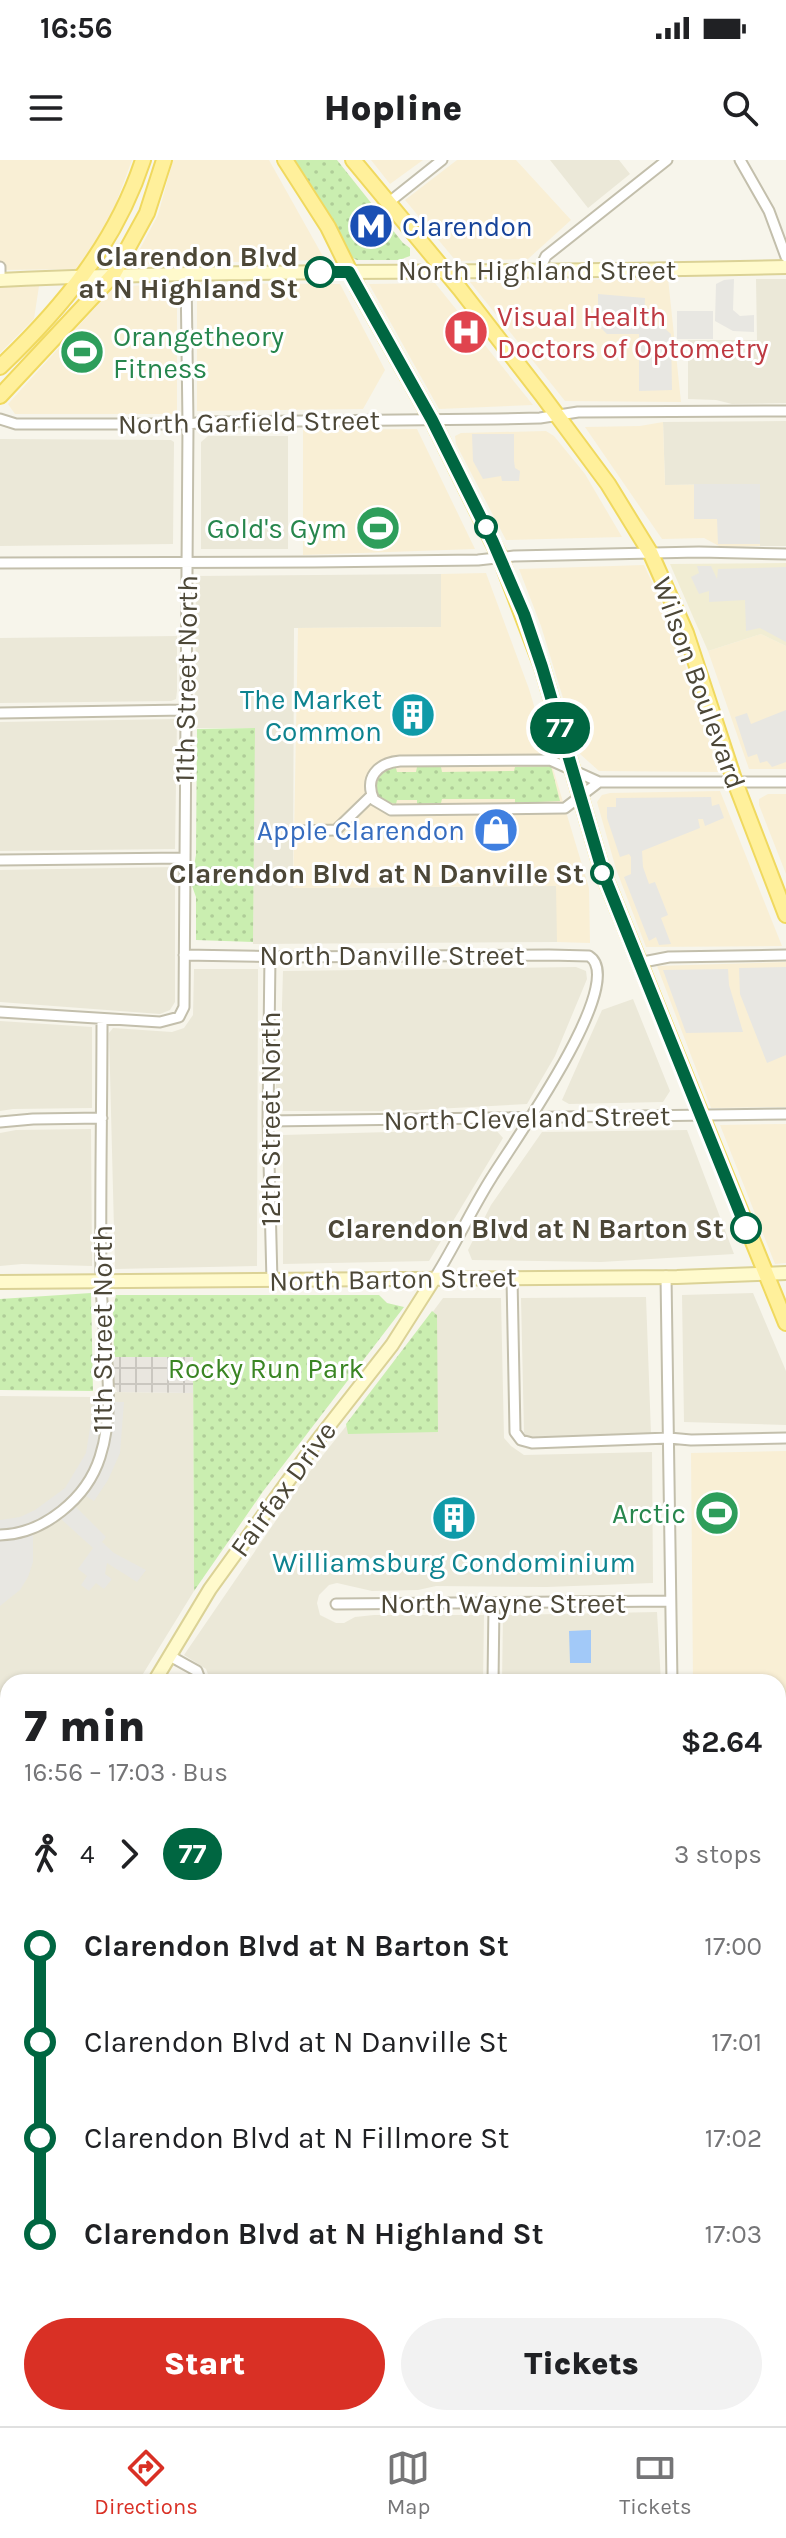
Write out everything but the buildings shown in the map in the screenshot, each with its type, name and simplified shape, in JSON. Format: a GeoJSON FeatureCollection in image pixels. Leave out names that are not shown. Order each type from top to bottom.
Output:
{"type":"FeatureCollection","features":[{"type":"Feature","properties":{"kind":"main road"},"geometry":{"type":"LineString","coordinates":[[0,367],[84,276],[125,208],[143,160]]}},
{"type":"Feature","properties":{"kind":"main road"},"geometry":{"type":"LineString","coordinates":[[0,396],[113,275],[147,213],[164,160]]}},
{"type":"Feature","properties":{"kind":"main road"},"geometry":{"type":"LineString","coordinates":[[285,160],[328,227],[349,272],[432,420],[500,557],[542,667],[603,873],[786,1323]]}},
{"type":"Feature","properties":{"kind":"main road","name":"Wilson Boulevard"},"geometry":{"type":"LineString","coordinates":[[353,160],[558,415],[608,484],[651,554],[682,621],[735,782],[786,915]]}},
{"type":"Feature","properties":{"kind":"street"},"geometry":{"type":"LineString","coordinates":[[388,203],[442,160]]}},
{"type":"Feature","properties":{"kind":"street"},"geometry":{"type":"LineString","coordinates":[[539,271],[546,256],[667,160]]}},
{"type":"Feature","properties":{"kind":"street"},"geometry":{"type":"LineString","coordinates":[[740,160],[769,211],[786,257]]}},
{"type":"Feature","properties":{"kind":"street"},"geometry":{"type":"LineString","coordinates":[[0,267],[0,280]]}},
{"type":"Feature","properties":{"kind":"street","name":"North Highland Street"},"geometry":{"type":"LineString","coordinates":[[0,280],[186,273],[786,267]]}},
{"type":"Feature","properties":{"kind":"street","name":"11th Street North"},"geometry":{"type":"LineString","coordinates":[[0,1535],[32,1528],[55,1517],[90,1480],[101,1457],[108,1397],[101,1280],[102,1019],[160,1022],[179,1017],[184,1007],[188,424],[186,273]]}},
{"type":"Feature","properties":{"kind":"street","name":"North Garfield Street"},"geometry":{"type":"LineString","coordinates":[[0,419],[16,424],[188,424],[540,418],[578,412],[786,411]]}},
{"type":"Feature","properties":{"kind":"street"},"geometry":{"type":"LineString","coordinates":[[0,563],[465,561],[500,557],[786,554]]}},
{"type":"Feature","properties":{"kind":"street"},"geometry":{"type":"LineString","coordinates":[[0,713],[185,710]]}},
{"type":"Feature","properties":{"kind":"street"},"geometry":{"type":"LineString","coordinates":[[599,782],[565,808],[391,810],[378,804],[371,796],[371,778],[382,765],[400,761],[550,760],[599,782],[786,782]]}},
{"type":"Feature","properties":{"kind":"street"},"geometry":{"type":"LineString","coordinates":[[293,831],[336,830],[371,796]]}},
{"type":"Feature","properties":{"kind":"street"},"geometry":{"type":"LineString","coordinates":[[0,860],[184,858]]}},
{"type":"Feature","properties":{"kind":"street","name":"North Danville Street"},"geometry":{"type":"LineString","coordinates":[[184,955],[549,955],[589,956],[597,964]]}},
{"type":"Feature","properties":{"kind":"street"},"geometry":{"type":"LineString","coordinates":[[638,963],[669,957],[786,955]]}},
{"type":"Feature","properties":{"kind":"street","name":"12th Street North"},"geometry":{"type":"LineString","coordinates":[[270,956],[268,1121],[272,1281]]}},
{"type":"Feature","properties":{"kind":"street","name":"Fairfax Drive"},"geometry":{"type":"LineString","coordinates":[[159,1674],[210,1589],[392,1345],[492,1177],[534,1117],[580,1028],[596,986],[597,964]]}},
{"type":"Feature","properties":{"kind":"street"},"geometry":{"type":"LineString","coordinates":[[0,1012],[102,1019]]}},
{"type":"Feature","properties":{"kind":"street","name":"North Cleveland Street"},"geometry":{"type":"LineString","coordinates":[[268,1121],[786,1114]]}},
{"type":"Feature","properties":{"kind":"street"},"geometry":{"type":"LineString","coordinates":[[0,1122],[102,1118]]}},
{"type":"Feature","properties":{"kind":"street","name":"North Barton Street"},"geometry":{"type":"LineString","coordinates":[[0,1282],[786,1273]]}},
{"type":"Feature","properties":{"kind":"street"},"geometry":{"type":"LineString","coordinates":[[666,1276],[672,1674]]}},
{"type":"Feature","properties":{"kind":"street"},"geometry":{"type":"LineString","coordinates":[[512,1278],[515,1432],[521,1440],[532,1443],[786,1438]]}},
{"type":"Feature","properties":{"kind":"street","name":"North Wayne Street"},"geometry":{"type":"LineString","coordinates":[[336,1604],[669,1601]]}},
{"type":"Feature","properties":{"kind":"street"},"geometry":{"type":"LineString","coordinates":[[493,1674],[494,1603]]}},
{"type":"Feature","properties":{"kind":"street"},"geometry":{"type":"LineString","coordinates":[[170,1656],[198,1674]]}},
{"type":"Feature","properties":{"kind":"shaded area"},"geometry":{"type":"Polygon","coordinates":[[[0,160],[132,160],[112,214],[78,269],[0,270],[0,160]]]}},
{"type":"Feature","properties":{"kind":"shaded area"},"geometry":{"type":"Polygon","coordinates":[[[173,160],[269,160],[325,260],[132,264],[158,215],[173,160]]]}},
{"type":"Feature","properties":{"kind":"shaded area"},"geometry":{"type":"Polygon","coordinates":[[[371,160],[423,160],[390,184],[371,160]]]}},
{"type":"Feature","properties":{"kind":"shaded area"},"geometry":{"type":"Polygon","coordinates":[[[457,160],[516,160],[571,220],[528,259],[456,261],[405,200],[457,160]]]}},
{"type":"Feature","properties":{"kind":"shaded area"},"geometry":{"type":"Polygon","coordinates":[[[550,160],[619,160],[630,174],[588,208],[550,160]]]}},
{"type":"Feature","properties":{"kind":"shaded area"},"geometry":{"type":"Polygon","coordinates":[[[668,278],[681,402],[565,401],[470,282],[668,278]]]}},
{"type":"Feature","properties":{"kind":"shaded area"},"geometry":{"type":"Polygon","coordinates":[[[734,279],[733,310],[740,316],[754,315],[754,332],[733,331],[715,321],[716,284],[734,279]]]}},
{"type":"Feature","properties":{"kind":"shaded area"},"geometry":{"type":"Polygon","coordinates":[[[756,279],[786,279],[786,403],[732,404],[688,399],[688,340],[757,340],[756,279]]]}},
{"type":"Feature","properties":{"kind":"shaded area"},"geometry":{"type":"Polygon","coordinates":[[[177,283],[177,414],[15,414],[8,404],[114,287],[177,283]]]}},
{"type":"Feature","properties":{"kind":"shaded area"},"geometry":{"type":"Polygon","coordinates":[[[197,283],[340,284],[385,370],[363,409],[197,411],[197,283]]]}},
{"type":"Feature","properties":{"kind":"shaded area"},"geometry":{"type":"Polygon","coordinates":[[[435,283],[533,405],[439,409],[369,284],[435,283]]]}},
{"type":"Feature","properties":{"kind":"shaded area"},"geometry":{"type":"Polygon","coordinates":[[[39,286],[34,319],[0,353],[0,287],[39,286]]]}},
{"type":"Feature","properties":{"kind":"shaded area"},"geometry":{"type":"Polygon","coordinates":[[[598,294],[645,298],[644,325],[662,326],[671,334],[672,390],[639,391],[639,334],[607,334],[598,325],[598,294]]]}},
{"type":"Feature","properties":{"kind":"shaded area"},"geometry":{"type":"Polygon","coordinates":[[[677,311],[713,311],[713,339],[677,339],[677,311]]]}},
{"type":"Feature","properties":{"kind":"shaded area"},"geometry":{"type":"Polygon","coordinates":[[[786,421],[786,546],[760,546],[760,484],[665,485],[663,422],[786,421]]]}},
{"type":"Feature","properties":{"kind":"shaded area"},"geometry":{"type":"Polygon","coordinates":[[[663,422],[665,485],[760,484],[760,546],[721,547],[704,538],[662,539],[585,427],[640,426],[663,422]]]}},
{"type":"Feature","properties":{"kind":"shaded area"},"geometry":{"type":"Polygon","coordinates":[[[417,429],[475,549],[303,555],[303,430],[417,429]]]}},
{"type":"Feature","properties":{"kind":"shaded area"},"geometry":{"type":"Polygon","coordinates":[[[546,431],[554,436],[585,474],[622,537],[506,540],[456,444],[455,436],[461,433],[546,431]]]}},
{"type":"Feature","properties":{"kind":"shaded area"},"geometry":{"type":"Polygon","coordinates":[[[472,434],[514,434],[514,461],[515,468],[520,471],[519,481],[502,481],[501,476],[483,479],[473,461],[472,434]]]}},
{"type":"Feature","properties":{"kind":"shaded area"},"geometry":{"type":"Polygon","coordinates":[[[208,436],[288,436],[288,549],[201,549],[201,442],[208,436]]]}},
{"type":"Feature","properties":{"kind":"shaded area"},"geometry":{"type":"Polygon","coordinates":[[[0,439],[171,440],[174,442],[173,544],[0,546],[0,439]]]}},
{"type":"Feature","properties":{"kind":"shaded area"},"geometry":{"type":"Polygon","coordinates":[[[694,484],[760,484],[760,544],[718,544],[717,519],[694,519],[694,484]]]}},
{"type":"Feature","properties":{"kind":"shaded area"},"geometry":{"type":"Polygon","coordinates":[[[786,563],[786,646],[761,634],[708,651],[670,564],[786,563]]]}},
{"type":"Feature","properties":{"kind":"shaded area"},"geometry":{"type":"Polygon","coordinates":[[[644,565],[674,630],[719,772],[599,771],[580,754],[541,626],[519,569],[644,565]]]}},
{"type":"Feature","properties":{"kind":"shaded area"},"geometry":{"type":"Polygon","coordinates":[[[697,566],[711,566],[717,579],[718,569],[786,567],[786,642],[760,628],[746,631],[745,600],[709,602],[709,591],[699,594],[691,577],[699,573],[697,566]]]}},
{"type":"Feature","properties":{"kind":"shaded area"},"geometry":{"type":"Polygon","coordinates":[[[486,573],[529,689],[589,888],[590,943],[557,942],[556,886],[293,888],[298,628],[441,627],[441,574],[486,573]]]}},
{"type":"Feature","properties":{"kind":"shaded area"},"geometry":{"type":"Polygon","coordinates":[[[441,574],[442,627],[294,628],[293,888],[557,886],[557,942],[253,944],[254,728],[195,728],[196,576],[441,574]]]}},
{"type":"Feature","properties":{"kind":"shaded area"},"geometry":{"type":"Polygon","coordinates":[[[761,634],[786,646],[786,769],[749,769],[708,651],[761,634]]]}},
{"type":"Feature","properties":{"kind":"shaded area"},"geometry":{"type":"Polygon","coordinates":[[[177,636],[177,691],[176,699],[171,701],[0,703],[0,638],[177,636]]]}},
{"type":"Feature","properties":{"kind":"shaded area"},"geometry":{"type":"Polygon","coordinates":[[[786,710],[786,762],[772,767],[767,761],[760,763],[757,754],[748,757],[735,717],[747,713],[751,724],[786,710]]]}},
{"type":"Feature","properties":{"kind":"shaded area"},"geometry":{"type":"Polygon","coordinates":[[[177,719],[175,849],[0,851],[0,722],[177,719]]]}},
{"type":"Feature","properties":{"kind":"shaded area"},"geometry":{"type":"Polygon","coordinates":[[[720,791],[782,946],[646,947],[616,869],[597,802],[602,795],[610,793],[720,791]]]}},
{"type":"Feature","properties":{"kind":"shaded area"},"geometry":{"type":"Polygon","coordinates":[[[768,794],[786,794],[786,874],[759,805],[759,799],[768,794]]]}},
{"type":"Feature","properties":{"kind":"shaded area"},"geometry":{"type":"Polygon","coordinates":[[[711,797],[712,806],[719,804],[724,818],[705,826],[703,819],[698,819],[700,828],[642,851],[649,884],[655,882],[668,915],[661,918],[671,944],[659,945],[656,937],[649,941],[624,877],[631,874],[631,857],[629,854],[620,857],[607,818],[607,807],[616,807],[616,798],[711,797]]]}},
{"type":"Feature","properties":{"kind":"shaded area"},"geometry":{"type":"Polygon","coordinates":[[[175,867],[175,1002],[170,1010],[160,1014],[0,1002],[0,870],[175,867]]]}},
{"type":"Feature","properties":{"kind":"shaded area"},"geometry":{"type":"Polygon","coordinates":[[[786,962],[786,1107],[711,1108],[657,966],[786,962]]]}},
{"type":"Feature","properties":{"kind":"shaded area"},"geometry":{"type":"Polygon","coordinates":[[[576,967],[586,971],[587,979],[555,1056],[527,1104],[398,1111],[281,1111],[276,1103],[276,1053],[281,1040],[283,971],[576,967]]]}},
{"type":"Feature","properties":{"kind":"shaded area"},"geometry":{"type":"Polygon","coordinates":[[[786,967],[786,1055],[767,1063],[740,994],[739,968],[786,967]]]}},
{"type":"Feature","properties":{"kind":"shaded area"},"geometry":{"type":"Polygon","coordinates":[[[194,969],[258,969],[257,1266],[115,1269],[109,1033],[113,1028],[172,1032],[184,1028],[193,1015],[194,969]]]}},
{"type":"Feature","properties":{"kind":"shaded area"},"geometry":{"type":"Polygon","coordinates":[[[728,969],[729,985],[743,1032],[686,1033],[663,970],[728,969]]]}},
{"type":"Feature","properties":{"kind":"shaded area"},"geometry":{"type":"Polygon","coordinates":[[[633,999],[670,1091],[663,1102],[569,1104],[562,1100],[602,1010],[633,999]]]}},
{"type":"Feature","properties":{"kind":"shaded area"},"geometry":{"type":"Polygon","coordinates":[[[0,1021],[92,1027],[92,1108],[0,1111],[0,1021]]]}},
{"type":"Feature","properties":{"kind":"shaded area"},"geometry":{"type":"Polygon","coordinates":[[[786,1124],[786,1263],[775,1264],[720,1125],[786,1124]]]}},
{"type":"Feature","properties":{"kind":"shaded area"},"geometry":{"type":"Polygon","coordinates":[[[91,1129],[92,1266],[0,1266],[0,1133],[91,1129]]]}},
{"type":"Feature","properties":{"kind":"shaded area"},"geometry":{"type":"Polygon","coordinates":[[[495,1129],[503,1138],[429,1261],[283,1264],[283,1135],[495,1129]]]}},
{"type":"Feature","properties":{"kind":"shaded area"},"geometry":{"type":"Polygon","coordinates":[[[687,1130],[734,1254],[601,1262],[472,1260],[468,1250],[491,1205],[542,1132],[687,1130]]]}},
{"type":"Feature","properties":{"kind":"shaded area"},"geometry":{"type":"Polygon","coordinates":[[[753,1293],[786,1371],[786,1425],[684,1422],[682,1295],[753,1293]]]}},
{"type":"Feature","properties":{"kind":"shaded area"},"geometry":{"type":"Polygon","coordinates":[[[646,1297],[651,1434],[530,1437],[524,1433],[521,1298],[646,1297]]]}},
{"type":"Feature","properties":{"kind":"shaded area"},"geometry":{"type":"Polygon","coordinates":[[[443,1298],[501,1298],[504,1438],[524,1455],[652,1452],[653,1583],[547,1587],[436,1586],[418,1590],[372,1591],[337,1583],[329,1585],[319,1595],[317,1603],[320,1615],[336,1623],[374,1615],[484,1615],[483,1674],[208,1674],[206,1669],[184,1655],[307,1475],[443,1298]]]}},
{"type":"Feature","properties":{"kind":"shaded area"},"geometry":{"type":"Polygon","coordinates":[[[114,1357],[193,1357],[193,1393],[117,1392],[114,1357]]]}},
{"type":"Feature","properties":{"kind":"shaded area"},"geometry":{"type":"Polygon","coordinates":[[[113,1392],[193,1393],[194,1591],[143,1674],[0,1674],[0,1396],[91,1397],[113,1392]]]}},
{"type":"Feature","properties":{"kind":"shaded area"},"geometry":{"type":"Polygon","coordinates":[[[94,1402],[124,1402],[120,1453],[94,1501],[86,1496],[76,1507],[106,1537],[102,1542],[114,1553],[146,1570],[137,1582],[107,1563],[105,1574],[112,1579],[104,1589],[96,1583],[89,1591],[81,1585],[87,1576],[78,1569],[93,1548],[61,1519],[33,1534],[33,1562],[28,1577],[20,1590],[0,1606],[0,1520],[20,1517],[35,1510],[65,1488],[86,1453],[94,1402]]]}},
{"type":"Feature","properties":{"kind":"shaded area"},"geometry":{"type":"Polygon","coordinates":[[[786,1451],[786,1674],[693,1674],[691,1453],[786,1451]]]}},
{"type":"Feature","properties":{"kind":"shaded area"},"geometry":{"type":"Polygon","coordinates":[[[657,1612],[661,1674],[502,1674],[503,1615],[657,1612]]]}},
{"type":"Feature","properties":{"kind":"green space"},"geometry":{"type":"Polygon","coordinates":[[[292,160],[337,160],[410,248],[410,256],[399,260],[357,260],[351,257],[334,221],[327,216],[292,160]]]}},
{"type":"Feature","properties":{"kind":"green space"},"geometry":{"type":"Polygon","coordinates":[[[255,728],[253,942],[196,940],[196,897],[191,883],[196,855],[197,729],[255,728]]]}},
{"type":"Feature","properties":{"kind":"green space"},"geometry":{"type":"Polygon","coordinates":[[[551,766],[560,801],[515,803],[515,799],[442,799],[441,803],[417,804],[417,800],[397,800],[396,804],[384,801],[377,794],[380,775],[396,768],[397,772],[416,772],[417,767],[441,767],[442,772],[514,771],[515,767],[551,766]]]}},
{"type":"Feature","properties":{"kind":"green space"},"geometry":{"type":"Polygon","coordinates":[[[91,1293],[93,1391],[0,1390],[0,1299],[91,1293]]]}},
{"type":"Feature","properties":{"kind":"green space","name":"Rocky Run Park"},"geometry":{"type":"Polygon","coordinates":[[[116,1295],[379,1295],[387,1303],[404,1307],[264,1490],[194,1591],[193,1357],[114,1357],[113,1309],[116,1295]]]}},
{"type":"Feature","properties":{"kind":"green space"},"geometry":{"type":"Polygon","coordinates":[[[432,1311],[437,1315],[438,1432],[348,1434],[346,1424],[432,1311]]]}},
{"type":"Feature","properties":{"kind":"water"},"geometry":{"type":"Polygon","coordinates":[[[591,1630],[591,1663],[570,1663],[569,1631],[591,1630]]]}},
{"type":"Feature","properties":{"kind":"bus line","name":"77"},"geometry":{"type":"LineString","coordinates":[[320,272],[349,272],[432,420],[500,557],[542,667],[603,873],[746,1228]]}},
{"type":"Feature","properties":{"kind":"place","name":"Clarendon"},"geometry":{"type":"Point","coordinates":[371,226]}},
{"type":"Feature","properties":{"kind":"place","name":"Clarendon Blvd at N Highland St"},"geometry":{"type":"Point","coordinates":[320,272]}},
{"type":"Feature","properties":{"kind":"place","name":"Visual Health Doctors of Optometry"},"geometry":{"type":"Point","coordinates":[466,332]}},
{"type":"Feature","properties":{"kind":"place","name":"Orangetheory Fitness"},"geometry":{"type":"Point","coordinates":[82,352]}},
{"type":"Feature","properties":{"kind":"place","name":"Gold's Gym"},"geometry":{"type":"Point","coordinates":[378,528]}},
{"type":"Feature","properties":{"kind":"place","name":"The Market Common"},"geometry":{"type":"Point","coordinates":[413,715]}},
{"type":"Feature","properties":{"kind":"place","name":"Apple Clarendon"},"geometry":{"type":"Point","coordinates":[496,830]}},
{"type":"Feature","properties":{"kind":"place","name":"Clarendon Blvd at N Danville St"},"geometry":{"type":"Point","coordinates":[602,873]}},
{"type":"Feature","properties":{"kind":"place","name":"Clarendon Blvd at N Barton St"},"geometry":{"type":"Point","coordinates":[746,1228]}},
{"type":"Feature","properties":{"kind":"place","name":"Arctic"},"geometry":{"type":"Point","coordinates":[717,1513]}},
{"type":"Feature","properties":{"kind":"place","name":"Williamsburg Condominium"},"geometry":{"type":"Point","coordinates":[454,1518]}}]}
